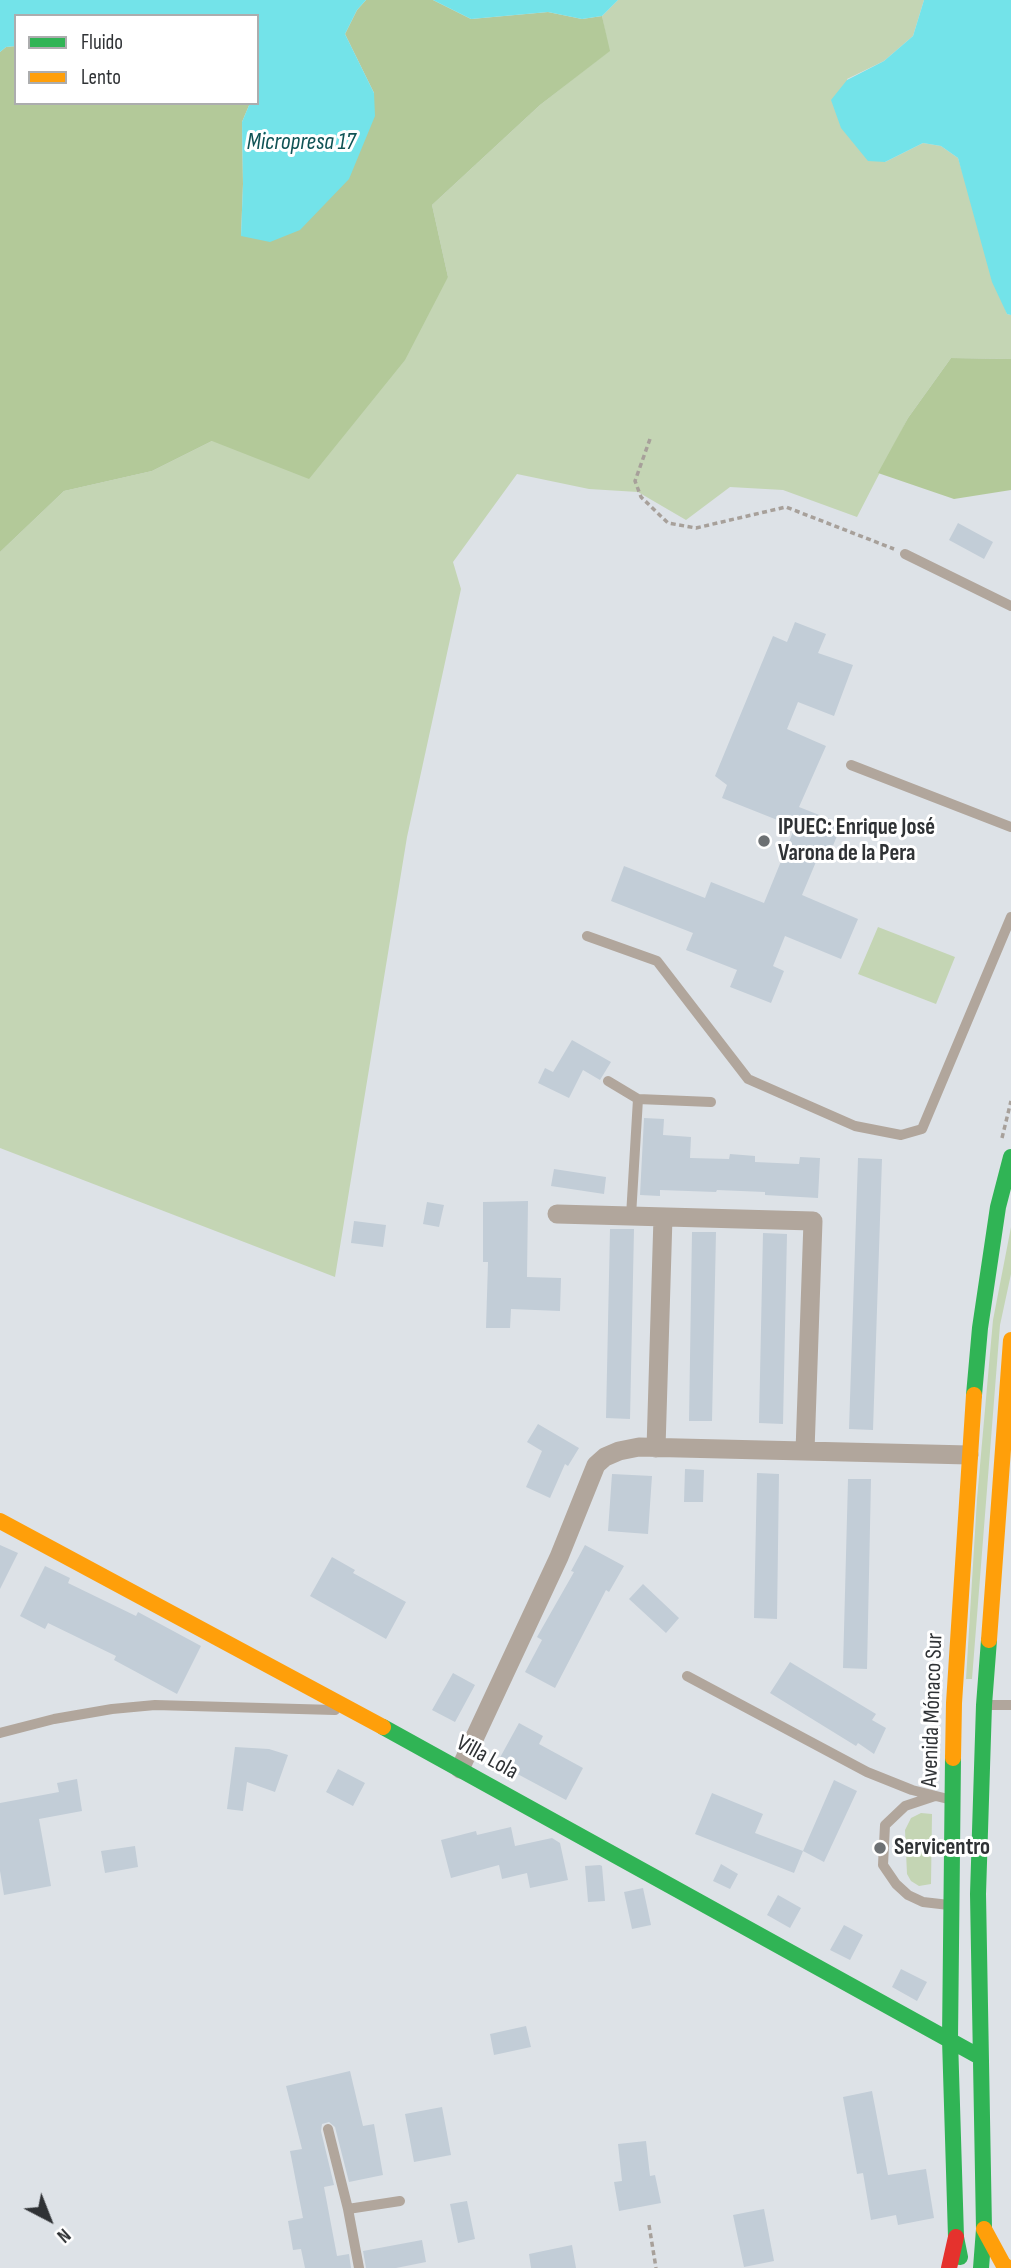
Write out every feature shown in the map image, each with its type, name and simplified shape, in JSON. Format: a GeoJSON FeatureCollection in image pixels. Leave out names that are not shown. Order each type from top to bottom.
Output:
{"type":"FeatureCollection","features":[{"type":"Feature","properties":{"kind":"main road","name":"Avenida Mónaco Sur"},"geometry":{"type":"LineString","coordinates":[[962,2268],[957,2237],[950,2039],[954,1703],[969,1455],[980,1328],[998,1207],[1011,1157]]}},
{"type":"Feature","properties":{"kind":"main road"},"geometry":{"type":"LineString","coordinates":[[981,2268],[984,2229],[978,1894],[980,1801],[984,1705],[1011,1340]]}},
{"type":"Feature","properties":{"kind":"main road","name":"Villa Lola"},"geometry":{"type":"LineString","coordinates":[[0,1521],[353,1710],[980,2057]]}},
{"type":"Feature","properties":{"kind":"main road"},"geometry":{"type":"LineString","coordinates":[[954,1703],[984,1705]]}},
{"type":"Feature","properties":{"kind":"main road"},"geometry":{"type":"LineString","coordinates":[[952,1800],[980,1801]]}},
{"type":"Feature","properties":{"kind":"main road"},"geometry":{"type":"LineString","coordinates":[[984,2229],[1003,2264],[1008,2268]]}},
{"type":"Feature","properties":{"kind":"main road"},"geometry":{"type":"LineString","coordinates":[[949,2268],[957,2237]]}},
{"type":"Feature","properties":{"kind":"street"},"geometry":{"type":"LineString","coordinates":[[557,1214],[813,1221],[805,1451]]}},
{"type":"Feature","properties":{"kind":"street"},"geometry":{"type":"LineString","coordinates":[[656,1448],[663,1217]]}},
{"type":"Feature","properties":{"kind":"street"},"geometry":{"type":"LineString","coordinates":[[460,1769],[559,1557],[596,1465],[605,1457],[639,1447],[969,1455]]}},
{"type":"Feature","properties":{"kind":"lane"},"geometry":{"type":"LineString","coordinates":[[905,554],[1011,606]]}},
{"type":"Feature","properties":{"kind":"lane"},"geometry":{"type":"LineString","coordinates":[[851,765],[1011,827]]}},
{"type":"Feature","properties":{"kind":"lane"},"geometry":{"type":"LineString","coordinates":[[587,936],[657,961],[748,1079],[855,1126],[901,1135],[922,1129],[1011,917]]}},
{"type":"Feature","properties":{"kind":"lane"},"geometry":{"type":"LineString","coordinates":[[608,1081],[638,1099],[711,1102]]}},
{"type":"Feature","properties":{"kind":"lane"},"geometry":{"type":"LineString","coordinates":[[631,1216],[638,1099]]}},
{"type":"Feature","properties":{"kind":"lane"},"geometry":{"type":"LineString","coordinates":[[687,1676],[867,1772],[912,1790],[952,1800]]}},
{"type":"Feature","properties":{"kind":"lane"},"geometry":{"type":"LineString","coordinates":[[0,1733],[54,1719],[155,1705],[353,1710]]}},
{"type":"Feature","properties":{"kind":"lane"},"geometry":{"type":"LineString","coordinates":[[984,1705],[1011,1705]]}},
{"type":"Feature","properties":{"kind":"lane"},"geometry":{"type":"LineString","coordinates":[[935,1796],[905,1806],[885,1825],[883,1865],[896,1884],[908,1895],[923,1902],[950,1905]]}},
{"type":"Feature","properties":{"kind":"lane"},"geometry":{"type":"LineString","coordinates":[[328,2129],[348,2209],[359,2268]]}},
{"type":"Feature","properties":{"kind":"lane"},"geometry":{"type":"LineString","coordinates":[[348,2209],[400,2201]]}},
{"type":"Feature","properties":{"kind":"path"},"geometry":{"type":"LineString","coordinates":[[650,439],[635,481],[641,497],[668,523],[696,528],[786,507],[905,554]]}},
{"type":"Feature","properties":{"kind":"path"},"geometry":{"type":"LineString","coordinates":[[649,2225],[656,2268]]}},
{"type":"Feature","properties":{"kind":"green space"},"geometry":{"type":"Polygon","coordinates":[[[366,0],[433,0],[471,19],[548,12],[582,19],[602,16],[610,51],[540,105],[432,205],[448,277],[405,360],[309,479],[212,441],[152,471],[64,491],[0,552],[0,52],[6,47],[14,46],[14,105],[249,105],[242,122],[241,236],[374,93],[345,34],[357,10],[366,0]]]}},
{"type":"Feature","properties":{"kind":"green space"},"geometry":{"type":"Polygon","coordinates":[[[618,0],[924,0],[913,36],[884,61],[847,79],[885,162],[923,143],[941,146],[958,158],[1007,314],[1011,315],[1011,359],[951,358],[908,418],[857,517],[783,490],[730,487],[686,520],[638,492],[589,489],[517,474],[453,562],[461,589],[407,837],[335,1277],[0,1148],[0,552],[64,491],[152,471],[212,441],[448,277],[432,205],[540,105],[609,51],[602,16],[618,0]]]}},
{"type":"Feature","properties":{"kind":"green space"},"geometry":{"type":"Polygon","coordinates":[[[951,358],[1011,359],[1011,490],[954,499],[878,473],[908,418],[951,358]]]}},
{"type":"Feature","properties":{"kind":"green space"},"geometry":{"type":"Polygon","coordinates":[[[878,927],[955,957],[936,1004],[858,974],[878,927]]]}},
{"type":"Feature","properties":{"kind":"green space"},"geometry":{"type":"Polygon","coordinates":[[[1011,1227],[1011,1274],[1000,1325],[972,1679],[966,1679],[977,1499],[993,1320],[1011,1227]]]}},
{"type":"Feature","properties":{"kind":"green space"},"geometry":{"type":"Polygon","coordinates":[[[921,1813],[932,1814],[931,1884],[919,1886],[911,1881],[907,1874],[905,1830],[911,1818],[921,1813]]]}},
{"type":"Feature","properties":{"kind":"water","name":"Micropresa 17"},"geometry":{"type":"Polygon","coordinates":[[[0,0],[366,0],[357,10],[345,34],[374,93],[375,116],[349,179],[300,230],[270,242],[241,236],[242,122],[249,105],[259,105],[259,14],[14,14],[14,46],[6,47],[0,52],[0,0]]]}},
{"type":"Feature","properties":{"kind":"water"},"geometry":{"type":"Polygon","coordinates":[[[433,0],[618,0],[602,16],[582,19],[548,12],[471,19],[433,0]]]}},
{"type":"Feature","properties":{"kind":"water"},"geometry":{"type":"Polygon","coordinates":[[[924,0],[1011,0],[1011,315],[1007,314],[992,282],[958,158],[941,146],[923,143],[885,162],[868,161],[841,128],[831,100],[847,80],[884,61],[913,36],[924,0]]]}},
{"type":"Feature","properties":{"kind":"building"},"geometry":{"type":"Polygon","coordinates":[[[958,523],[993,542],[984,559],[949,540],[958,523]]]}},
{"type":"Feature","properties":{"kind":"building"},"geometry":{"type":"Polygon","coordinates":[[[795,622],[826,634],[818,653],[853,665],[834,716],[798,702],[787,729],[826,746],[799,807],[842,824],[827,860],[818,857],[802,895],[858,919],[841,959],[785,936],[773,966],[784,971],[771,1003],[730,987],[737,970],[686,950],[693,933],[611,901],[624,866],[705,898],[711,882],[764,903],[795,827],[722,798],[727,785],[715,776],[773,636],[787,642],[795,622]]]}},
{"type":"Feature","properties":{"kind":"building"},"geometry":{"type":"Polygon","coordinates":[[[572,1040],[611,1062],[600,1080],[583,1070],[569,1098],[538,1083],[545,1068],[553,1072],[572,1040]]]}},
{"type":"Feature","properties":{"kind":"building"},"geometry":{"type":"Polygon","coordinates":[[[644,1118],[664,1119],[663,1135],[691,1137],[690,1158],[729,1159],[730,1154],[755,1156],[755,1162],[799,1164],[800,1157],[820,1158],[818,1198],[717,1190],[660,1190],[660,1196],[640,1195],[644,1118]]]}},
{"type":"Feature","properties":{"kind":"building"},"geometry":{"type":"Polygon","coordinates":[[[858,1158],[882,1159],[873,1430],[849,1429],[858,1158]]]}},
{"type":"Feature","properties":{"kind":"building"},"geometry":{"type":"Polygon","coordinates":[[[554,1169],[606,1177],[604,1194],[551,1186],[554,1169]]]}},
{"type":"Feature","properties":{"kind":"building"},"geometry":{"type":"Polygon","coordinates":[[[528,1201],[527,1277],[561,1278],[560,1311],[511,1309],[510,1328],[486,1328],[488,1262],[483,1262],[483,1202],[528,1201]]]}},
{"type":"Feature","properties":{"kind":"building"},"geometry":{"type":"Polygon","coordinates":[[[427,1202],[444,1205],[439,1227],[423,1224],[427,1202]]]}},
{"type":"Feature","properties":{"kind":"building"},"geometry":{"type":"Polygon","coordinates":[[[354,1221],[386,1225],[383,1247],[351,1243],[354,1221]]]}},
{"type":"Feature","properties":{"kind":"building"},"geometry":{"type":"Polygon","coordinates":[[[610,1229],[634,1229],[630,1419],[606,1418],[610,1229]]]}},
{"type":"Feature","properties":{"kind":"building"},"geometry":{"type":"Polygon","coordinates":[[[692,1232],[716,1232],[712,1421],[689,1421],[692,1232]]]}},
{"type":"Feature","properties":{"kind":"building"},"geometry":{"type":"Polygon","coordinates":[[[763,1233],[787,1234],[783,1424],[759,1423],[763,1233]]]}},
{"type":"Feature","properties":{"kind":"building"},"geometry":{"type":"Polygon","coordinates":[[[538,1424],[579,1448],[568,1466],[565,1464],[550,1498],[526,1487],[542,1451],[527,1442],[538,1424]]]}},
{"type":"Feature","properties":{"kind":"building"},"geometry":{"type":"Polygon","coordinates":[[[685,1469],[704,1470],[703,1502],[684,1502],[685,1469]]]}},
{"type":"Feature","properties":{"kind":"building"},"geometry":{"type":"Polygon","coordinates":[[[757,1473],[779,1474],[777,1619],[754,1618],[757,1473]]]}},
{"type":"Feature","properties":{"kind":"building"},"geometry":{"type":"Polygon","coordinates":[[[612,1474],[652,1476],[648,1534],[608,1531],[612,1474]]]}},
{"type":"Feature","properties":{"kind":"building"},"geometry":{"type":"Polygon","coordinates":[[[848,1479],[871,1479],[867,1669],[843,1668],[848,1479]]]}},
{"type":"Feature","properties":{"kind":"building"},"geometry":{"type":"Polygon","coordinates":[[[0,1545],[18,1553],[0,1589],[0,1545]]]}},
{"type":"Feature","properties":{"kind":"building"},"geometry":{"type":"Polygon","coordinates":[[[585,1545],[624,1566],[609,1592],[606,1590],[555,1688],[525,1672],[542,1640],[537,1637],[574,1572],[571,1571],[585,1545]]]}},
{"type":"Feature","properties":{"kind":"building"},"geometry":{"type":"Polygon","coordinates":[[[332,1557],[355,1570],[353,1573],[406,1602],[386,1639],[310,1596],[332,1557]]]}},
{"type":"Feature","properties":{"kind":"building"},"geometry":{"type":"Polygon","coordinates":[[[45,1566],[70,1578],[68,1583],[136,1616],[138,1612],[201,1646],[177,1694],[114,1660],[116,1656],[48,1623],[45,1629],[20,1616],[45,1566]]]}},
{"type":"Feature","properties":{"kind":"building"},"geometry":{"type":"Polygon","coordinates":[[[643,1584],[679,1618],[666,1633],[629,1599],[643,1584]]]}},
{"type":"Feature","properties":{"kind":"building"},"geometry":{"type":"Polygon","coordinates":[[[790,1662],[876,1714],[872,1720],[886,1728],[874,1754],[858,1743],[856,1746],[770,1693],[790,1662]]]}},
{"type":"Feature","properties":{"kind":"building"},"geometry":{"type":"Polygon","coordinates":[[[453,1673],[475,1685],[455,1722],[432,1710],[453,1673]]]}},
{"type":"Feature","properties":{"kind":"building"},"geometry":{"type":"Polygon","coordinates":[[[519,1723],[543,1736],[539,1744],[583,1768],[566,1800],[497,1763],[519,1723]]]}},
{"type":"Feature","properties":{"kind":"building"},"geometry":{"type":"Polygon","coordinates":[[[235,1747],[269,1749],[288,1755],[275,1792],[247,1782],[243,1811],[227,1809],[235,1747]]]}},
{"type":"Feature","properties":{"kind":"building"},"geometry":{"type":"Polygon","coordinates":[[[338,1769],[365,1783],[353,1806],[326,1792],[338,1769]]]}},
{"type":"Feature","properties":{"kind":"building"},"geometry":{"type":"Polygon","coordinates":[[[77,1779],[82,1811],[39,1819],[51,1886],[4,1895],[0,1871],[0,1803],[59,1792],[57,1783],[77,1779]]]}},
{"type":"Feature","properties":{"kind":"building"},"geometry":{"type":"Polygon","coordinates":[[[834,1780],[857,1791],[824,1862],[803,1851],[834,1780]]]}},
{"type":"Feature","properties":{"kind":"building"},"geometry":{"type":"Polygon","coordinates":[[[712,1793],[763,1814],[755,1833],[803,1851],[794,1873],[695,1834],[712,1793]]]}},
{"type":"Feature","properties":{"kind":"building"},"geometry":{"type":"Polygon","coordinates":[[[511,1827],[515,1846],[552,1838],[560,1843],[568,1880],[530,1888],[527,1873],[502,1879],[499,1865],[451,1878],[441,1840],[476,1831],[477,1835],[511,1827]]]}},
{"type":"Feature","properties":{"kind":"building"},"geometry":{"type":"Polygon","coordinates":[[[135,1846],[138,1867],[105,1873],[101,1851],[135,1846]]]}},
{"type":"Feature","properties":{"kind":"building"},"geometry":{"type":"Polygon","coordinates":[[[721,1864],[738,1874],[730,1889],[713,1881],[721,1864]]]}},
{"type":"Feature","properties":{"kind":"building"},"geometry":{"type":"Polygon","coordinates":[[[600,1865],[605,1901],[588,1902],[585,1866],[600,1865]]]}},
{"type":"Feature","properties":{"kind":"building"},"geometry":{"type":"Polygon","coordinates":[[[643,1888],[651,1925],[632,1929],[624,1892],[643,1888]]]}},
{"type":"Feature","properties":{"kind":"building"},"geometry":{"type":"Polygon","coordinates":[[[778,1895],[801,1908],[790,1928],[767,1915],[778,1895]]]}},
{"type":"Feature","properties":{"kind":"building"},"geometry":{"type":"Polygon","coordinates":[[[844,1925],[863,1935],[850,1960],[830,1950],[844,1925]]]}},
{"type":"Feature","properties":{"kind":"building"},"geometry":{"type":"Polygon","coordinates":[[[901,1969],[927,1982],[917,2001],[892,1987],[901,1969]]]}},
{"type":"Feature","properties":{"kind":"building"},"geometry":{"type":"Polygon","coordinates":[[[526,2026],[531,2047],[494,2055],[490,2034],[526,2026]]]}},
{"type":"Feature","properties":{"kind":"building"},"geometry":{"type":"Polygon","coordinates":[[[350,2071],[363,2126],[374,2124],[383,2175],[349,2182],[335,2127],[329,2122],[322,2124],[321,2131],[334,2185],[324,2187],[337,2256],[349,2254],[351,2268],[305,2268],[301,2249],[293,2250],[288,2221],[303,2218],[290,2151],[302,2149],[286,2086],[350,2071]]]}},
{"type":"Feature","properties":{"kind":"building"},"geometry":{"type":"Polygon","coordinates":[[[872,2091],[888,2175],[926,2169],[934,2218],[898,2225],[896,2215],[871,2220],[863,2173],[857,2174],[843,2097],[872,2091]]]}},
{"type":"Feature","properties":{"kind":"building"},"geometry":{"type":"Polygon","coordinates":[[[442,2107],[451,2155],[414,2162],[405,2114],[442,2107]]]}},
{"type":"Feature","properties":{"kind":"building"},"geometry":{"type":"Polygon","coordinates":[[[646,2141],[650,2176],[655,2175],[661,2203],[619,2211],[614,2182],[622,2181],[618,2144],[646,2141]]]}},
{"type":"Feature","properties":{"kind":"building"},"geometry":{"type":"Polygon","coordinates":[[[467,2201],[475,2239],[458,2243],[450,2204],[467,2201]]]}},
{"type":"Feature","properties":{"kind":"building"},"geometry":{"type":"Polygon","coordinates":[[[764,2209],[774,2261],[744,2267],[733,2215],[764,2209]]]}},
{"type":"Feature","properties":{"kind":"building"},"geometry":{"type":"Polygon","coordinates":[[[422,2240],[426,2262],[396,2268],[366,2268],[363,2251],[422,2240]]]}},
{"type":"Feature","properties":{"kind":"building"},"geometry":{"type":"Polygon","coordinates":[[[572,2245],[576,2268],[531,2268],[529,2254],[572,2245]]]}},
{"type":"Feature","properties":{"kind":"traffic: fast"},"geometry":{"type":"LineString","coordinates":[[974,1395],[980,1328],[998,1207],[1011,1157]]}},
{"type":"Feature","properties":{"kind":"traffic: fast"},"geometry":{"type":"LineString","coordinates":[[981,2268],[984,2229],[978,1894],[984,1705],[989,1640]]}},
{"type":"Feature","properties":{"kind":"traffic: fast"},"geometry":{"type":"LineString","coordinates":[[383,1727],[980,2057]]}},
{"type":"Feature","properties":{"kind":"traffic: fast"},"geometry":{"type":"LineString","coordinates":[[953,1758],[950,2039],[956,2237],[960,2257]]}},
{"type":"Feature","properties":{"kind":"traffic: slow"},"geometry":{"type":"LineString","coordinates":[[989,1640],[1011,1340]]}},
{"type":"Feature","properties":{"kind":"traffic: slow"},"geometry":{"type":"LineString","coordinates":[[953,1758],[954,1703],[974,1395]]}},
{"type":"Feature","properties":{"kind":"traffic: slow"},"geometry":{"type":"LineString","coordinates":[[0,1521],[383,1727]]}},
{"type":"Feature","properties":{"kind":"traffic: slow"},"geometry":{"type":"LineString","coordinates":[[984,2229],[1003,2264],[1008,2268]]}},
{"type":"Feature","properties":{"kind":"traffic: jam"},"geometry":{"type":"LineString","coordinates":[[949,2268],[956,2237]]}},
{"type":"Feature","properties":{"kind":"place","name":"IPUEC: Enrique José Varona de la Pera"},"geometry":{"type":"Point","coordinates":[764,841]}},
{"type":"Feature","properties":{"kind":"place","name":"Servicentro"},"geometry":{"type":"Point","coordinates":[880,1848]}}]}
